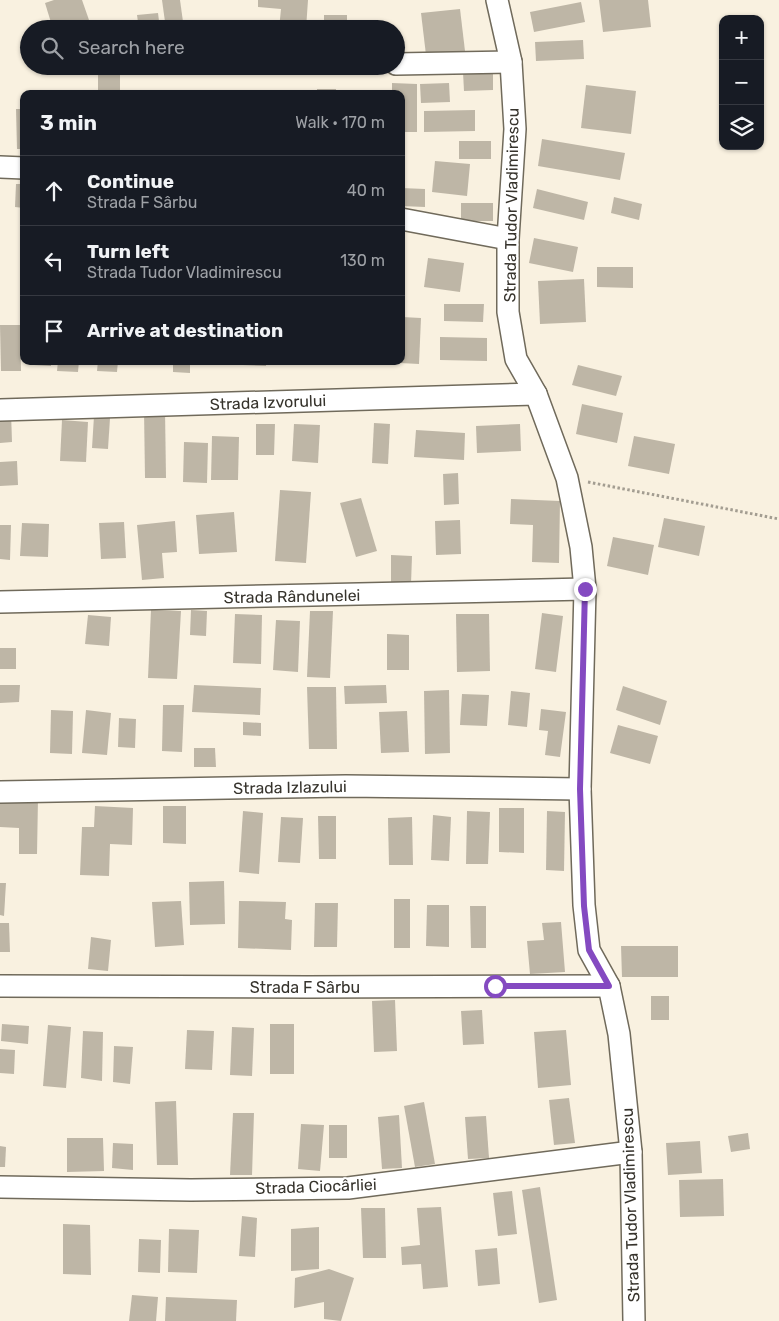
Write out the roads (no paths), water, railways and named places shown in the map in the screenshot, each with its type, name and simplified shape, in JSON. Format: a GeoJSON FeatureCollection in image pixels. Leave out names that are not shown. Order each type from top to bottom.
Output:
{"type":"FeatureCollection","features":[{"type":"Feature","properties":{"kind":"street","name":"Strada Tudor Vladimirescu"},"geometry":{"type":"LineString","coordinates":[[497,0],[511,62],[515,129],[508,239],[508,312],[516,359],[536,394],[568,478],[581,547],[585,589],[580,789],[584,906],[589,950],[609,986],[619,1034],[631,1152],[634,1321]]}},
{"type":"Feature","properties":{"kind":"street"},"geometry":{"type":"LineString","coordinates":[[405,64],[511,62]]}},
{"type":"Feature","properties":{"kind":"street"},"geometry":{"type":"LineString","coordinates":[[0,167],[20,168]]}},
{"type":"Feature","properties":{"kind":"street"},"geometry":{"type":"LineString","coordinates":[[405,220],[508,239]]}},
{"type":"Feature","properties":{"kind":"street","name":"Strada Izvorului"},"geometry":{"type":"LineString","coordinates":[[0,410],[536,394]]}},
{"type":"Feature","properties":{"kind":"street","name":"Strada Rândunelei"},"geometry":{"type":"LineString","coordinates":[[0,602],[585,589]]}},
{"type":"Feature","properties":{"kind":"street","name":"Strada Izlazului"},"geometry":{"type":"LineString","coordinates":[[0,792],[346,786],[580,789]]}},
{"type":"Feature","properties":{"kind":"street","name":"Strada F Sârbu"},"geometry":{"type":"LineString","coordinates":[[0,986],[307,988],[609,986]]}},
{"type":"Feature","properties":{"kind":"street","name":"Strada Ciocârliei"},"geometry":{"type":"LineString","coordinates":[[0,1186],[192,1190],[348,1188],[631,1152]]}}]}
